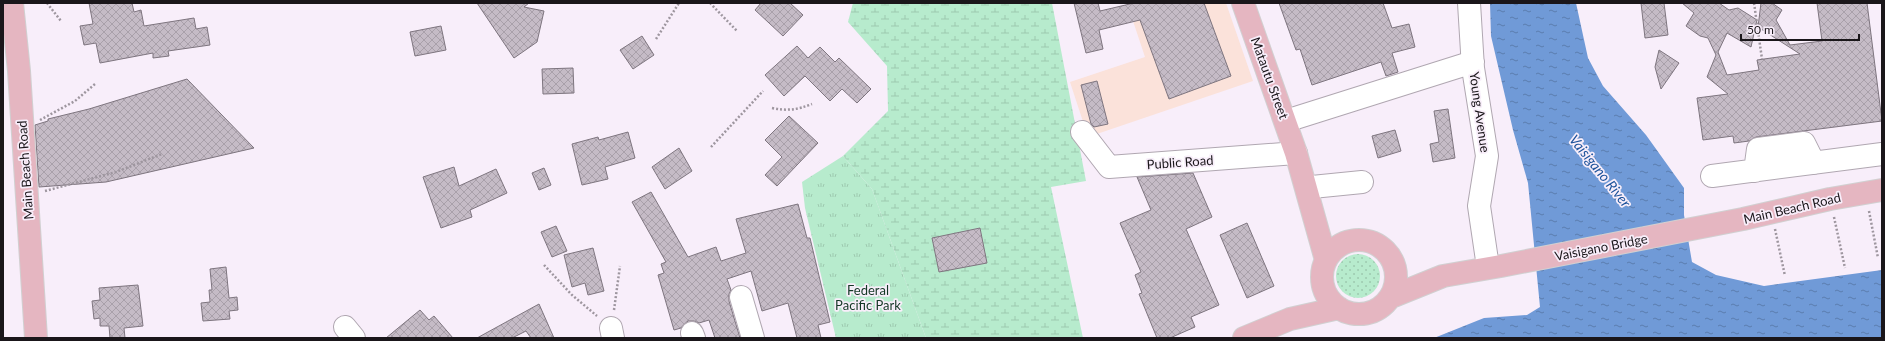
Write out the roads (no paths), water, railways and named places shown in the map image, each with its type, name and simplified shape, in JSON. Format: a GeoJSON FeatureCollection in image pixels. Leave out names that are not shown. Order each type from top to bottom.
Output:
{"type":"FeatureCollection","features":[{"type":"Feature","properties":{"kind":"main road","name":"Main Beach Road"},"geometry":{"type":"LineString","coordinates":[[12,3],[22,125],[36,338]]}},
{"type":"Feature","properties":{"kind":"main road","name":"Matautu Street"},"geometry":{"type":"LineString","coordinates":[[1243,3],[1286,121],[1326,260]]}},
{"type":"Feature","properties":{"kind":"main road","name":"Matautu Street"},"geometry":{"type":"LineString","coordinates":[[1296,153],[1322,209],[1334,229],[1350,242]]}},
{"type":"Feature","properties":{"kind":"main road","name":"Main Beach Road"},"geometry":{"type":"LineString","coordinates":[[1701,227],[1830,199],[1874,192]]}},
{"type":"Feature","properties":{"kind":"main road","name":"Vaisigano Bridge"},"geometry":{"type":"LineString","coordinates":[[1494,267],[1701,227]]}},
{"type":"Feature","properties":{"kind":"main road"},"geometry":{"type":"LineString","coordinates":[[1357,240],[1369,242],[1380,247],[1389,256],[1396,268],[1397,279],[1391,297],[1380,309],[1369,313],[1348,313],[1339,308],[1329,297],[1323,283],[1326,260],[1334,250],[1344,243],[1357,240]]}},
{"type":"Feature","properties":{"kind":"main road"},"geometry":{"type":"LineString","coordinates":[[1391,297],[1443,276],[1494,267]]}},
{"type":"Feature","properties":{"kind":"main road"},"geometry":{"type":"LineString","coordinates":[[1396,268],[1443,276]]}},
{"type":"Feature","properties":{"kind":"main road"},"geometry":{"type":"LineString","coordinates":[[1244,338],[1290,318],[1302,311],[1323,283]]}},
{"type":"Feature","properties":{"kind":"main road"},"geometry":{"type":"LineString","coordinates":[[1290,318],[1339,308]]}},
{"type":"Feature","properties":{"kind":"street","name":"Young Avenue"},"geometry":{"type":"LineString","coordinates":[[1469,3],[1473,62],[1487,156],[1479,206],[1494,267]]}},
{"type":"Feature","properties":{"kind":"street"},"geometry":{"type":"LineString","coordinates":[[1286,121],[1473,62]]}},
{"type":"Feature","properties":{"kind":"street","name":"Public Road"},"geometry":{"type":"LineString","coordinates":[[1082,132],[1109,167],[1296,153]]}},
{"type":"Feature","properties":{"kind":"street"},"geometry":{"type":"LineString","coordinates":[[1712,176],[1882,154]]}},
{"type":"Feature","properties":{"kind":"street"},"geometry":{"type":"LineString","coordinates":[[1312,187],[1362,182]]}},
{"type":"Feature","properties":{"kind":"street"},"geometry":{"type":"LineString","coordinates":[[740,297],[753,338]]}},
{"type":"Feature","properties":{"kind":"water","name":"Vaisigano River"},"geometry":{"type":"Polygon","coordinates":[[[1490,3],[1576,3],[1588,58],[1603,86],[1646,135],[1684,188],[1684,215],[1692,262],[1716,275],[1764,286],[1882,270],[1882,338],[1434,338],[1484,318],[1527,315],[1540,307],[1528,183],[1513,130],[1491,36],[1490,3]]]}},
{"type":"Feature","properties":{"kind":"park label","name":"Federal Pacific Park"},"geometry":{"type":"Point","coordinates":[868,298]}}]}
